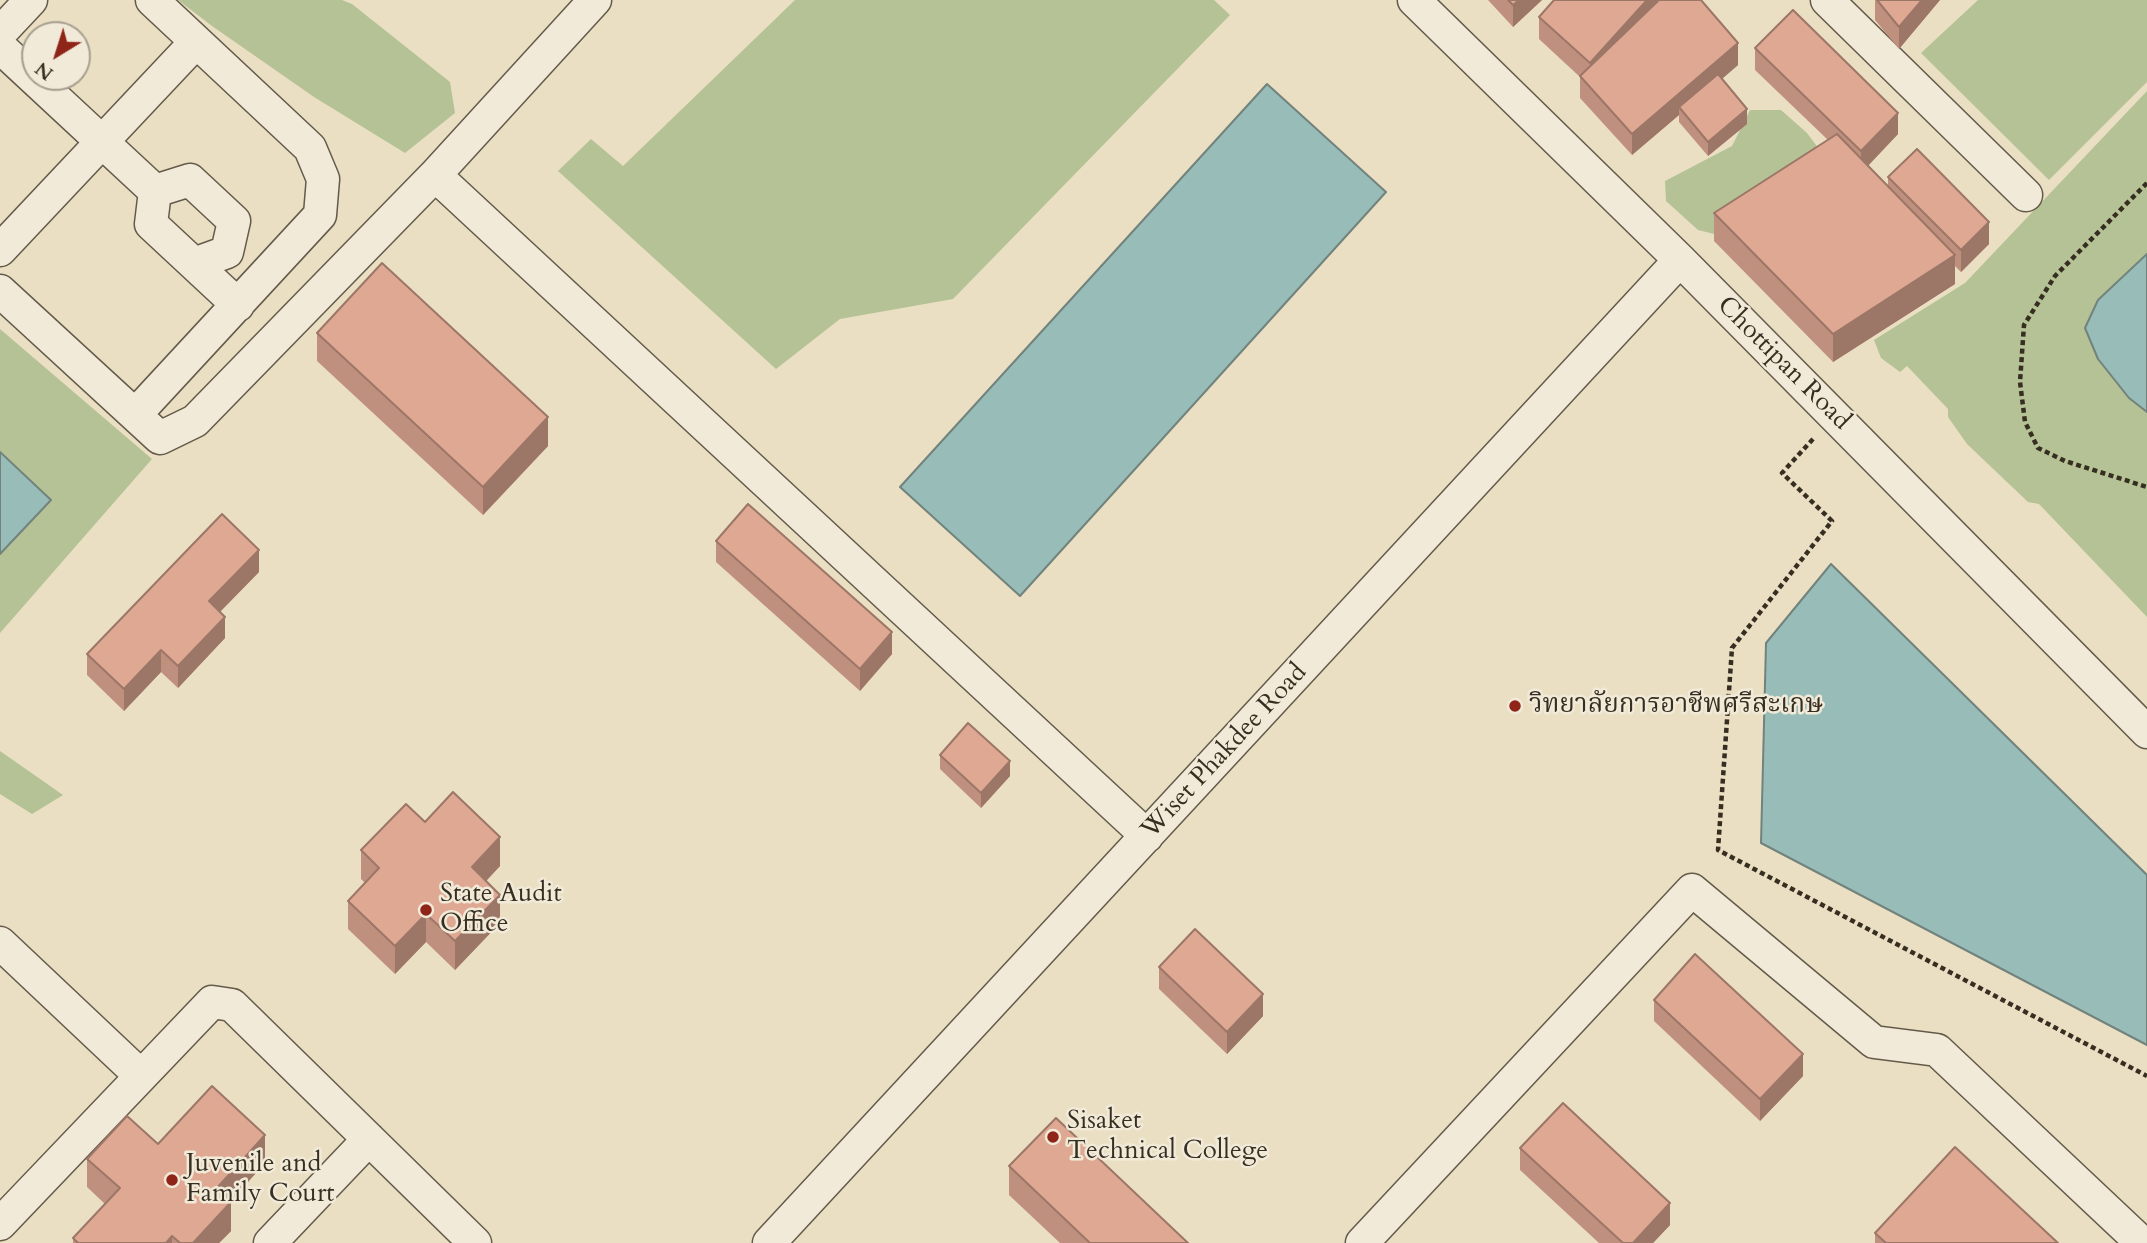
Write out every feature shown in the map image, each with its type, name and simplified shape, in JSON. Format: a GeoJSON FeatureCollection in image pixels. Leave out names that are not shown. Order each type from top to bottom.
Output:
{"type":"FeatureCollection","features":[{"type":"Feature","properties":{"kind":"street"},"geometry":{"type":"LineString","coordinates":[[0,33],[31,0]]}},
{"type":"Feature","properties":{"kind":"street"},"geometry":{"type":"LineString","coordinates":[[135,415],[320,215],[323,179],[310,148],[152,0]]}},
{"type":"Feature","properties":{"kind":"street"},"geometry":{"type":"LineString","coordinates":[[0,291],[160,438],[195,421],[435,175],[595,0]]}},
{"type":"Feature","properties":{"kind":"street","name":"Chottipan Road"},"geometry":{"type":"LineString","coordinates":[[1414,0],[1680,260],[2147,732]]}},
{"type":"Feature","properties":{"kind":"street"},"geometry":{"type":"LineString","coordinates":[[1826,0],[2026,195]]}},
{"type":"Feature","properties":{"kind":"street"},"geometry":{"type":"LineString","coordinates":[[0,250],[196,42]]}},
{"type":"Feature","properties":{"kind":"street"},"geometry":{"type":"LineString","coordinates":[[0,47],[155,191]]}},
{"type":"Feature","properties":{"kind":"street"},"geometry":{"type":"LineString","coordinates":[[435,175],[1147,836]]}},
{"type":"Feature","properties":{"kind":"street"},"geometry":{"type":"LineString","coordinates":[[155,191],[190,180],[234,221],[227,252],[194,264]]}},
{"type":"Feature","properties":{"kind":"street"},"geometry":{"type":"LineString","coordinates":[[155,191],[151,224],[238,304]]}},
{"type":"Feature","properties":{"kind":"street","name":"Wiset Phakdee Road"},"geometry":{"type":"LineString","coordinates":[[769,1243],[1680,260]]}},
{"type":"Feature","properties":{"kind":"street"},"geometry":{"type":"LineString","coordinates":[[1362,1243],[1692,890],[1874,1042],[1937,1050],[2142,1243]]}},
{"type":"Feature","properties":{"kind":"street"},"geometry":{"type":"LineString","coordinates":[[0,943],[141,1076]]}},
{"type":"Feature","properties":{"kind":"street"},"geometry":{"type":"LineString","coordinates":[[0,1224],[212,1002],[232,1005],[475,1243]]}},
{"type":"Feature","properties":{"kind":"street"},"geometry":{"type":"LineString","coordinates":[[270,1243],[369,1139]]}},
{"type":"Feature","properties":{"kind":"path"},"geometry":{"type":"LineString","coordinates":[[2147,183],[2055,276],[2024,325],[2020,382],[2025,422],[2038,448],[2065,461],[2147,487]]}},
{"type":"Feature","properties":{"kind":"path"},"geometry":{"type":"LineString","coordinates":[[1835,416],[1782,472],[1832,521],[1732,649],[1718,850],[2147,1076]]}},
{"type":"Feature","properties":{"kind":"green space"},"geometry":{"type":"Polygon","coordinates":[[[178,0],[342,0],[352,4],[450,82],[455,113],[405,153],[314,97],[178,0]]]}},
{"type":"Feature","properties":{"kind":"green space"},"geometry":{"type":"Polygon","coordinates":[[[795,0],[1214,0],[1230,15],[953,299],[840,319],[776,369],[558,171],[591,139],[623,166],[795,0]]]}},
{"type":"Feature","properties":{"kind":"green space"},"geometry":{"type":"Polygon","coordinates":[[[1978,0],[2147,0],[2147,82],[2049,180],[1921,53],[1978,0]]]}},
{"type":"Feature","properties":{"kind":"green space"},"geometry":{"type":"Polygon","coordinates":[[[2147,91],[2147,617],[2039,504],[2028,502],[1967,444],[1948,417],[1948,409],[1907,366],[1900,372],[1881,358],[1874,340],[1965,283],[2147,91]]]}},
{"type":"Feature","properties":{"kind":"green space"},"geometry":{"type":"Polygon","coordinates":[[[1750,110],[1781,110],[1807,133],[1825,157],[1714,234],[1698,230],[1666,201],[1665,181],[1732,146],[1750,110]]]}},
{"type":"Feature","properties":{"kind":"green space"},"geometry":{"type":"Polygon","coordinates":[[[0,329],[152,459],[0,633],[0,329]]]}},
{"type":"Feature","properties":{"kind":"green space"},"geometry":{"type":"Polygon","coordinates":[[[0,751],[63,795],[32,814],[0,794],[0,751]]]}},
{"type":"Feature","properties":{"kind":"water"},"geometry":{"type":"Polygon","coordinates":[[[1267,84],[1386,192],[1020,596],[900,487],[1267,84]]]}},
{"type":"Feature","properties":{"kind":"water"},"geometry":{"type":"Polygon","coordinates":[[[2147,254],[2147,412],[2129,398],[2098,359],[2085,328],[2098,300],[2147,254]]]}},
{"type":"Feature","properties":{"kind":"water"},"geometry":{"type":"Polygon","coordinates":[[[0,452],[51,500],[0,554],[0,452]]]}},
{"type":"Feature","properties":{"kind":"water"},"geometry":{"type":"Polygon","coordinates":[[[1831,564],[2147,875],[2147,1045],[1761,843],[1766,643],[1831,564]]]}},
{"type":"Feature","properties":{"kind":"building"},"geometry":{"type":"Polygon","coordinates":[[[1554,0],[1647,0],[1590,63],[1539,17],[1554,0]]]}},
{"type":"Feature","properties":{"kind":"building"},"geometry":{"type":"Polygon","coordinates":[[[1659,0],[1701,0],[1738,43],[1632,134],[1580,76],[1659,0]]]}},
{"type":"Feature","properties":{"kind":"building"},"geometry":{"type":"Polygon","coordinates":[[[1877,0],[1922,0],[1899,27],[1877,0]]]}},
{"type":"Feature","properties":{"kind":"building"},"geometry":{"type":"Polygon","coordinates":[[[1793,10],[1898,113],[1861,151],[1755,48],[1793,10]]]}},
{"type":"Feature","properties":{"kind":"building"},"geometry":{"type":"Polygon","coordinates":[[[1718,74],[1747,109],[1708,142],[1679,107],[1718,74]]]}},
{"type":"Feature","properties":{"kind":"building"},"geometry":{"type":"Polygon","coordinates":[[[1837,134],[1955,255],[1833,334],[1714,213],[1837,134]]]}},
{"type":"Feature","properties":{"kind":"building"},"geometry":{"type":"Polygon","coordinates":[[[1917,149],[1989,222],[1961,250],[1888,177],[1917,149]]]}},
{"type":"Feature","properties":{"kind":"building"},"geometry":{"type":"Polygon","coordinates":[[[382,263],[548,417],[483,487],[317,333],[382,263]]]}},
{"type":"Feature","properties":{"kind":"building"},"geometry":{"type":"Polygon","coordinates":[[[748,504],[892,632],[860,669],[716,541],[748,504]]]}},
{"type":"Feature","properties":{"kind":"building"},"geometry":{"type":"Polygon","coordinates":[[[222,514],[259,550],[209,601],[225,617],[178,666],[161,650],[124,689],[87,654],[222,514]]]}},
{"type":"Feature","properties":{"kind":"building"},"geometry":{"type":"Polygon","coordinates":[[[968,723],[1010,761],[981,793],[940,755],[968,723]]]}},
{"type":"Feature","properties":{"kind":"building","name":"State Audit Office"},"geometry":{"type":"Polygon","coordinates":[[[453,792],[500,837],[472,867],[500,895],[455,941],[426,914],[395,946],[348,901],[379,868],[361,850],[406,804],[425,822],[453,792]]]}},
{"type":"Feature","properties":{"kind":"building"},"geometry":{"type":"Polygon","coordinates":[[[1195,929],[1263,994],[1227,1032],[1159,967],[1195,929]]]}},
{"type":"Feature","properties":{"kind":"building"},"geometry":{"type":"Polygon","coordinates":[[[1695,954],[1803,1054],[1760,1099],[1654,1000],[1695,954]]]}},
{"type":"Feature","properties":{"kind":"building","name":"Juvenile and Family Court"},"geometry":{"type":"Polygon","coordinates":[[[212,1086],[265,1135],[216,1189],[231,1202],[193,1243],[180,1243],[172,1236],[166,1243],[78,1243],[73,1238],[120,1188],[87,1159],[127,1116],[158,1144],[212,1086]]]}},
{"type":"Feature","properties":{"kind":"building"},"geometry":{"type":"Polygon","coordinates":[[[1563,1103],[1670,1203],[1633,1243],[1623,1243],[1520,1148],[1563,1103]]]}},
{"type":"Feature","properties":{"kind":"building"},"geometry":{"type":"Polygon","coordinates":[[[1056,1118],[1188,1243],[1090,1243],[1009,1166],[1056,1118]]]}},
{"type":"Feature","properties":{"kind":"building"},"geometry":{"type":"Polygon","coordinates":[[[1955,1147],[2058,1243],[1886,1243],[1875,1233],[1955,1147]]]}},
{"type":"Feature","properties":{"kind":"place","name":"วิทยาลัยการอาชีพศรีสะเกษ"},"geometry":{"type":"Point","coordinates":[1515,706]}},
{"type":"Feature","properties":{"kind":"place","name":"State Audit Office"},"geometry":{"type":"Point","coordinates":[426,910]}},
{"type":"Feature","properties":{"kind":"place","name":"Sisaket Technical College"},"geometry":{"type":"Point","coordinates":[1053,1137]}},
{"type":"Feature","properties":{"kind":"place","name":"Juvenile and Family Court"},"geometry":{"type":"Point","coordinates":[172,1180]}}]}
